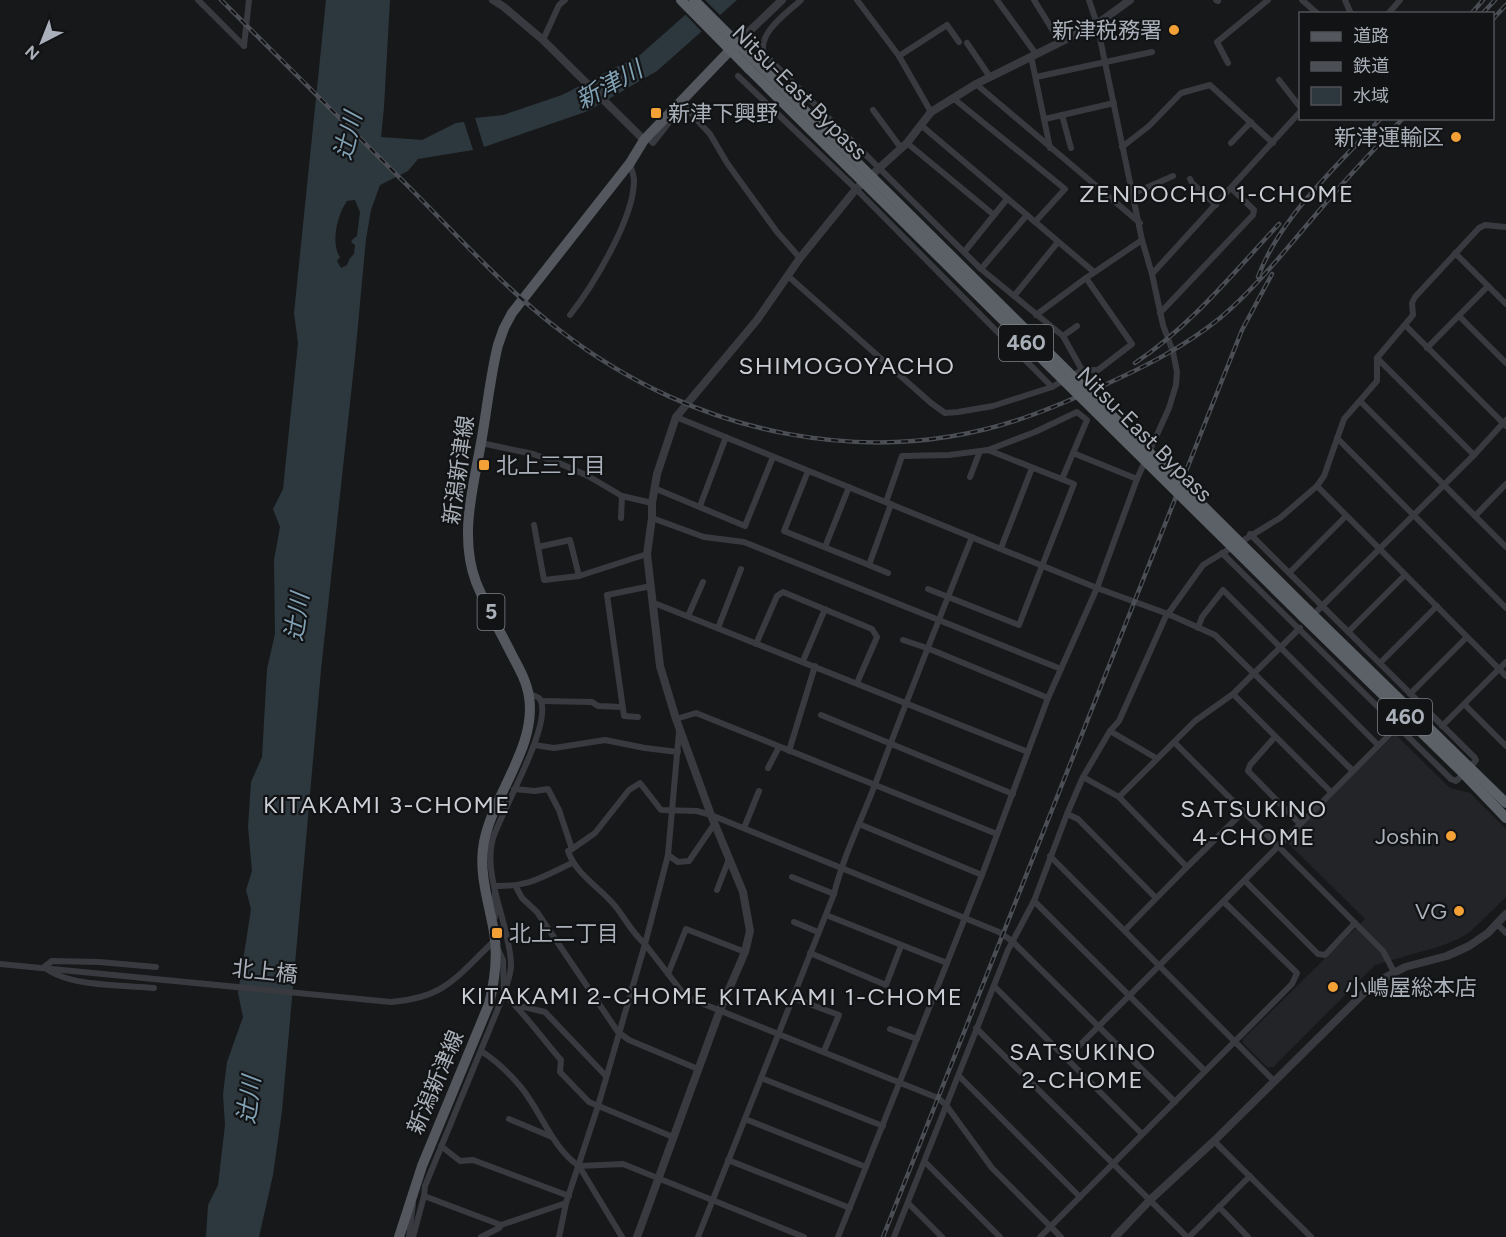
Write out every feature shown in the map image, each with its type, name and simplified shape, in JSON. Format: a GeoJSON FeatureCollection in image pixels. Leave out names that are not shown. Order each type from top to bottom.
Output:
{"type":"FeatureCollection","features":[{"type":"Feature","properties":{"kind":"highway","name":"Nitsu-East Bypass"},"geometry":{"type":"LineString","coordinates":[[681,0],[723,36]]}},
{"type":"Feature","properties":{"kind":"highway","name":"460"},"geometry":{"type":"LineString","coordinates":[[694,0],[733,46]]}},
{"type":"Feature","properties":{"kind":"highway","name":"Nitsu-East Bypass"},"geometry":{"type":"LineString","coordinates":[[733,46],[1309,617],[1467,771],[1506,803]]}},
{"type":"Feature","properties":{"kind":"highway","name":"Nitsu-East Bypass"},"geometry":{"type":"LineString","coordinates":[[1467,771],[1506,818]]}},
{"type":"Feature","properties":{"kind":"main road","name":"新潟新津線"},"geometry":{"type":"LineString","coordinates":[[399,1237],[422,1166],[489,1004],[496,976],[494,938],[484,885],[483,843],[529,723],[529,694],[521,672],[475,579],[470,559],[468,522],[494,363],[504,328],[525,295],[630,163],[646,138],[733,46]]}},
{"type":"Feature","properties":{"kind":"street"},"geometry":{"type":"LineString","coordinates":[[198,0],[244,46],[249,0]]}},
{"type":"Feature","properties":{"kind":"street"},"geometry":{"type":"LineString","coordinates":[[493,0],[543,40],[609,106],[653,142],[683,105],[710,134],[727,163],[777,232],[800,258]]}},
{"type":"Feature","properties":{"kind":"street"},"geometry":{"type":"LineString","coordinates":[[543,40],[559,5],[564,0]]}},
{"type":"Feature","properties":{"kind":"street"},"geometry":{"type":"LineString","coordinates":[[733,46],[782,0]]}},
{"type":"Feature","properties":{"kind":"street"},"geometry":{"type":"LineString","coordinates":[[801,0],[766,34],[764,54],[981,269],[1063,336],[1082,370]]}},
{"type":"Feature","properties":{"kind":"street"},"geometry":{"type":"LineString","coordinates":[[857,0],[899,56],[932,112]]}},
{"type":"Feature","properties":{"kind":"street"},"geometry":{"type":"LineString","coordinates":[[997,0],[1034,55],[1050,149]]}},
{"type":"Feature","properties":{"kind":"street"},"geometry":{"type":"LineString","coordinates":[[1034,0],[1060,42]]}},
{"type":"Feature","properties":{"kind":"street"},"geometry":{"type":"LineString","coordinates":[[838,1237],[998,834],[1048,698],[1097,588],[1137,479],[1169,408],[1176,385],[1173,352],[1160,313],[1142,240],[1097,24],[1089,0]]}},
{"type":"Feature","properties":{"kind":"street"},"geometry":{"type":"LineString","coordinates":[[637,1237],[720,1010],[745,952],[750,931],[743,892],[713,819],[660,666],[647,554],[654,488],[676,417],[757,320],[800,258],[856,189],[904,145],[932,112],[976,84],[1097,24],[1130,0]]}},
{"type":"Feature","properties":{"kind":"street"},"geometry":{"type":"LineString","coordinates":[[1228,63],[1217,42],[1268,0]]}},
{"type":"Feature","properties":{"kind":"street"},"geometry":{"type":"LineString","coordinates":[[1302,0],[1316,12]]}},
{"type":"Feature","properties":{"kind":"street"},"geometry":{"type":"LineString","coordinates":[[1390,12],[1400,0]]}},
{"type":"Feature","properties":{"kind":"street"},"geometry":{"type":"LineString","coordinates":[[899,56],[947,25],[959,42]]}},
{"type":"Feature","properties":{"kind":"street"},"geometry":{"type":"LineString","coordinates":[[967,43],[990,77]]}},
{"type":"Feature","properties":{"kind":"street"},"geometry":{"type":"LineString","coordinates":[[1036,77],[1152,52]]}},
{"type":"Feature","properties":{"kind":"street"},"geometry":{"type":"LineString","coordinates":[[738,76],[856,189],[1052,387]]}},
{"type":"Feature","properties":{"kind":"street"},"geometry":{"type":"LineString","coordinates":[[1280,80],[1299,105]]}},
{"type":"Feature","properties":{"kind":"street"},"geometry":{"type":"LineString","coordinates":[[976,84],[1140,223]]}},
{"type":"Feature","properties":{"kind":"street"},"geometry":{"type":"LineString","coordinates":[[1122,147],[1149,126],[1180,93],[1209,85],[1273,143]]}},
{"type":"Feature","properties":{"kind":"street"},"geometry":{"type":"LineString","coordinates":[[953,98],[1065,189],[1035,222]]}},
{"type":"Feature","properties":{"kind":"street"},"geometry":{"type":"LineString","coordinates":[[1045,119],[1114,103]]}},
{"type":"Feature","properties":{"kind":"street"},"geometry":{"type":"LineString","coordinates":[[873,110],[904,145],[994,215]]}},
{"type":"Feature","properties":{"kind":"street"},"geometry":{"type":"LineString","coordinates":[[1152,274],[1299,113]]}},
{"type":"Feature","properties":{"kind":"street"},"geometry":{"type":"LineString","coordinates":[[1062,115],[1071,148]]}},
{"type":"Feature","properties":{"kind":"street"},"geometry":{"type":"LineString","coordinates":[[1232,142],[1251,122]]}},
{"type":"Feature","properties":{"kind":"street"},"geometry":{"type":"LineString","coordinates":[[922,126],[1095,272]]}},
{"type":"Feature","properties":{"kind":"street"},"geometry":{"type":"LineString","coordinates":[[570,315],[583,298],[606,258],[631,203],[634,180],[630,163]]}},
{"type":"Feature","properties":{"kind":"street"},"geometry":{"type":"LineString","coordinates":[[1132,194],[1173,176]]}},
{"type":"Feature","properties":{"kind":"street"},"geometry":{"type":"LineString","coordinates":[[1190,179],[1216,205]]}},
{"type":"Feature","properties":{"kind":"street"},"geometry":{"type":"LineString","coordinates":[[1160,313],[1253,215],[1254,210],[1231,188]]}},
{"type":"Feature","properties":{"kind":"street"},"geometry":{"type":"LineString","coordinates":[[965,251],[1007,199]]}},
{"type":"Feature","properties":{"kind":"street"},"geometry":{"type":"LineString","coordinates":[[981,269],[1027,215]]}},
{"type":"Feature","properties":{"kind":"street"},"geometry":{"type":"LineString","coordinates":[[894,1237],[976,1028],[1012,941],[1034,901],[1083,777],[1110,731],[1119,721],[1168,614],[1203,565],[1250,534],[1280,518],[1317,486],[1324,476],[1344,419],[1377,381],[1377,358],[1413,315],[1412,303],[1415,297],[1479,228],[1485,225],[1506,226]]}},
{"type":"Feature","properties":{"kind":"street"},"geometry":{"type":"LineString","coordinates":[[1036,315],[1142,240]]}},
{"type":"Feature","properties":{"kind":"street"},"geometry":{"type":"LineString","coordinates":[[1014,296],[1058,242]]}},
{"type":"Feature","properties":{"kind":"street"},"geometry":{"type":"LineString","coordinates":[[1455,254],[1506,304]]}},
{"type":"Feature","properties":{"kind":"street"},"geometry":{"type":"LineString","coordinates":[[788,276],[945,413],[993,406],[1052,387],[1082,370],[1098,370],[1132,344],[1086,278]]}},
{"type":"Feature","properties":{"kind":"street"},"geometry":{"type":"LineString","coordinates":[[1427,348],[1488,286]]}},
{"type":"Feature","properties":{"kind":"street"},"geometry":{"type":"LineString","coordinates":[[1459,316],[1506,363]]}},
{"type":"Feature","properties":{"kind":"street"},"geometry":{"type":"LineString","coordinates":[[1119,798],[1195,721],[1233,694],[1505,424],[1405,325]]}},
{"type":"Feature","properties":{"kind":"street"},"geometry":{"type":"LineString","coordinates":[[1063,336],[1077,326]]}},
{"type":"Feature","properties":{"kind":"street"},"geometry":{"type":"LineString","coordinates":[[1377,358],[1474,455]]}},
{"type":"Feature","properties":{"kind":"street"},"geometry":{"type":"LineString","coordinates":[[1360,401],[1506,547]]}},
{"type":"Feature","properties":{"kind":"street"},"geometry":{"type":"LineString","coordinates":[[869,565],[902,456],[949,455],[988,450],[1035,432],[1077,412],[1087,420],[1062,479]]}},
{"type":"Feature","properties":{"kind":"street"},"geometry":{"type":"LineString","coordinates":[[676,417],[1097,588],[1168,614],[1215,636],[1353,771]]}},
{"type":"Feature","properties":{"kind":"street"},"geometry":{"type":"LineString","coordinates":[[700,506],[726,437]]}},
{"type":"Feature","properties":{"kind":"street"},"geometry":{"type":"LineString","coordinates":[[1337,438],[1506,608]]}},
{"type":"Feature","properties":{"kind":"street"},"geometry":{"type":"LineString","coordinates":[[481,443],[533,454],[559,463],[588,476],[622,496],[651,503]]}},
{"type":"Feature","properties":{"kind":"street"},"geometry":{"type":"LineString","coordinates":[[928,589],[1019,625],[1074,484],[988,450]]}},
{"type":"Feature","properties":{"kind":"street"},"geometry":{"type":"LineString","coordinates":[[970,477],[980,451]]}},
{"type":"Feature","properties":{"kind":"street"},"geometry":{"type":"LineString","coordinates":[[1073,453],[1137,479]]}},
{"type":"Feature","properties":{"kind":"street"},"geometry":{"type":"LineString","coordinates":[[654,488],[745,526],[773,457]]}},
{"type":"Feature","properties":{"kind":"street"},"geometry":{"type":"LineString","coordinates":[[1001,548],[1032,468]]}},
{"type":"Feature","properties":{"kind":"street"},"geometry":{"type":"LineString","coordinates":[[808,471],[784,531],[888,573]]}},
{"type":"Feature","properties":{"kind":"street"},"geometry":{"type":"LineString","coordinates":[[1474,516],[1506,484]]}},
{"type":"Feature","properties":{"kind":"street"},"geometry":{"type":"LineString","coordinates":[[1317,486],[1506,676]]}},
{"type":"Feature","properties":{"kind":"street"},"geometry":{"type":"LineString","coordinates":[[825,547],[849,488]]}},
{"type":"Feature","properties":{"kind":"street"},"geometry":{"type":"LineString","coordinates":[[621,518],[622,496]]}},
{"type":"Feature","properties":{"kind":"street"},"geometry":{"type":"LineString","coordinates":[[1289,573],[1346,516]]}},
{"type":"Feature","properties":{"kind":"street"},"geometry":{"type":"LineString","coordinates":[[652,518],[704,537],[744,542],[1060,669]]}},
{"type":"Feature","properties":{"kind":"street"},"geometry":{"type":"LineString","coordinates":[[534,525],[544,580],[579,576],[647,554]]}},
{"type":"Feature","properties":{"kind":"street"},"geometry":{"type":"LineString","coordinates":[[1222,553],[1309,617],[1398,726],[1456,782],[1476,760],[1348,632],[1309,617],[1289,573],[1250,534]]}},
{"type":"Feature","properties":{"kind":"street"},"geometry":{"type":"LineString","coordinates":[[698,1237],[826,915],[841,867],[972,537]]}},
{"type":"Feature","properties":{"kind":"street"},"geometry":{"type":"LineString","coordinates":[[538,547],[570,540],[579,576]]}},
{"type":"Feature","properties":{"kind":"street"},"geometry":{"type":"LineString","coordinates":[[718,628],[741,569]]}},
{"type":"Feature","properties":{"kind":"street"},"geometry":{"type":"LineString","coordinates":[[1348,632],[1405,575]]}},
{"type":"Feature","properties":{"kind":"street"},"geometry":{"type":"LineString","coordinates":[[688,616],[703,582]]}},
{"type":"Feature","properties":{"kind":"street"},"geometry":{"type":"LineString","coordinates":[[639,717],[624,716],[607,595],[651,586]]}},
{"type":"Feature","properties":{"kind":"street"},"geometry":{"type":"LineString","coordinates":[[1198,628],[1202,617],[1223,590],[1378,745]]}},
{"type":"Feature","properties":{"kind":"street"},"geometry":{"type":"LineString","coordinates":[[756,644],[777,596],[783,592],[872,629],[877,637],[857,683]]}},
{"type":"Feature","properties":{"kind":"street"},"geometry":{"type":"LineString","coordinates":[[654,603],[1028,752]]}},
{"type":"Feature","properties":{"kind":"street"},"geometry":{"type":"LineString","coordinates":[[1380,663],[1437,606]]}},
{"type":"Feature","properties":{"kind":"street"},"geometry":{"type":"LineString","coordinates":[[803,662],[825,609]]}},
{"type":"Feature","properties":{"kind":"street"},"geometry":{"type":"LineString","coordinates":[[1410,694],[1467,637]]}},
{"type":"Feature","properties":{"kind":"street"},"geometry":{"type":"LineString","coordinates":[[903,640],[1048,698]]}},
{"type":"Feature","properties":{"kind":"street"},"geometry":{"type":"LineString","coordinates":[[1442,726],[1506,662]]}},
{"type":"Feature","properties":{"kind":"street"},"geometry":{"type":"LineString","coordinates":[[789,751],[815,666]]}},
{"type":"Feature","properties":{"kind":"street"},"geometry":{"type":"LineString","coordinates":[[411,1237],[424,1196],[424,1186],[504,994],[512,965],[502,911],[490,868],[493,839],[534,744],[542,718],[541,701],[537,696],[529,694]]}},
{"type":"Feature","properties":{"kind":"street"},"geometry":{"type":"LineString","coordinates":[[1233,694],[1331,792]]}},
{"type":"Feature","properties":{"kind":"street"},"geometry":{"type":"LineString","coordinates":[[541,701],[592,702],[598,706],[622,707]]}},
{"type":"Feature","properties":{"kind":"street"},"geometry":{"type":"LineString","coordinates":[[1464,704],[1506,746]]}},
{"type":"Feature","properties":{"kind":"street"},"geometry":{"type":"LineString","coordinates":[[678,722],[696,714],[998,834]]}},
{"type":"Feature","properties":{"kind":"street"},"geometry":{"type":"LineString","coordinates":[[821,716],[1013,794]]}},
{"type":"Feature","properties":{"kind":"street"},"geometry":{"type":"LineString","coordinates":[[559,1237],[566,1203],[598,1106],[668,855],[678,752],[678,722]]}},
{"type":"Feature","properties":{"kind":"street"},"geometry":{"type":"LineString","coordinates":[[1066,1059],[1398,726]]}},
{"type":"Feature","properties":{"kind":"street"},"geometry":{"type":"LineString","coordinates":[[1110,731],[1156,758]]}},
{"type":"Feature","properties":{"kind":"street"},"geometry":{"type":"LineString","coordinates":[[1275,737],[1250,765],[1248,771],[1299,823]]}},
{"type":"Feature","properties":{"kind":"street"},"geometry":{"type":"LineString","coordinates":[[534,744],[554,748],[605,740],[678,752]]}},
{"type":"Feature","properties":{"kind":"street"},"geometry":{"type":"LineString","coordinates":[[1174,742],[1383,951],[1394,972]]}},
{"type":"Feature","properties":{"kind":"street"},"geometry":{"type":"LineString","coordinates":[[768,768],[779,747]]}},
{"type":"Feature","properties":{"kind":"street"},"geometry":{"type":"LineString","coordinates":[[1083,777],[1119,798],[1187,867]]}},
{"type":"Feature","properties":{"kind":"street"},"geometry":{"type":"LineString","coordinates":[[1061,1237],[992,1168],[946,1105],[938,1098],[686,997],[615,906],[572,863],[568,851],[595,833],[630,790],[640,783],[661,810],[697,811],[999,932],[1012,941],[1175,1102]]}},
{"type":"Feature","properties":{"kind":"street"},"geometry":{"type":"LineString","coordinates":[[514,789],[535,791],[548,789],[560,810],[572,849]]}},
{"type":"Feature","properties":{"kind":"street"},"geometry":{"type":"LineString","coordinates":[[744,828],[759,791]]}},
{"type":"Feature","properties":{"kind":"street"},"geometry":{"type":"LineString","coordinates":[[1125,930],[1244,811]]}},
{"type":"Feature","properties":{"kind":"street"},"geometry":{"type":"LineString","coordinates":[[1067,814],[1078,819],[1156,898]]}},
{"type":"Feature","properties":{"kind":"street"},"geometry":{"type":"LineString","coordinates":[[668,855],[678,862],[689,861],[713,819]]}},
{"type":"Feature","properties":{"kind":"street"},"geometry":{"type":"LineString","coordinates":[[859,824],[982,875]]}},
{"type":"Feature","properties":{"kind":"street"},"geometry":{"type":"LineString","coordinates":[[1050,856],[1274,1081]]}},
{"type":"Feature","properties":{"kind":"street"},"geometry":{"type":"LineString","coordinates":[[717,890],[729,859]]}},
{"type":"Feature","properties":{"kind":"street"},"geometry":{"type":"LineString","coordinates":[[495,886],[516,887],[531,883],[572,863]]}},
{"type":"Feature","properties":{"kind":"street"},"geometry":{"type":"LineString","coordinates":[[792,877],[834,894]]}},
{"type":"Feature","properties":{"kind":"street"},"geometry":{"type":"LineString","coordinates":[[1245,881],[1318,954],[1325,955],[1355,923]]}},
{"type":"Feature","properties":{"kind":"street"},"geometry":{"type":"LineString","coordinates":[[495,886],[494,938],[503,960],[504,994],[561,1060],[560,1072],[589,1102],[673,1137]]}},
{"type":"Feature","properties":{"kind":"street"},"geometry":{"type":"LineString","coordinates":[[516,887],[522,897],[537,912],[618,1032],[629,1040],[698,1069]]}},
{"type":"Feature","properties":{"kind":"street"},"geometry":{"type":"LineString","coordinates":[[1034,901],[1205,1071]]}},
{"type":"Feature","properties":{"kind":"street"},"geometry":{"type":"LineString","coordinates":[[1040,1237],[1292,984],[1297,973],[1224,902]]}},
{"type":"Feature","properties":{"kind":"street"},"geometry":{"type":"LineString","coordinates":[[1115,1237],[1150,1200],[1214,1141],[1366,990],[1394,972],[1459,951],[1479,940],[1506,914]]}},
{"type":"Feature","properties":{"kind":"street"},"geometry":{"type":"LineString","coordinates":[[826,915],[947,963]]}},
{"type":"Feature","properties":{"kind":"street"},"geometry":{"type":"LineString","coordinates":[[794,922],[818,932]]}},
{"type":"Feature","properties":{"kind":"street"},"geometry":{"type":"LineString","coordinates":[[1497,924],[1506,933]]}},
{"type":"Feature","properties":{"kind":"street"},"geometry":{"type":"LineString","coordinates":[[668,974],[686,929],[745,952]]}},
{"type":"Feature","properties":{"kind":"street","name":"北上橋"},"geometry":{"type":"LineString","coordinates":[[44,967],[391,1002],[427,997],[445,987],[494,938]]}},
{"type":"Feature","properties":{"kind":"street"},"geometry":{"type":"LineString","coordinates":[[810,953],[886,985],[901,946]]}},
{"type":"Feature","properties":{"kind":"street"},"geometry":{"type":"LineString","coordinates":[[44,967],[51,961],[156,967]]}},
{"type":"Feature","properties":{"kind":"street"},"geometry":{"type":"LineString","coordinates":[[0,964],[44,967],[52,974],[88,982],[154,988]]}},
{"type":"Feature","properties":{"kind":"street"},"geometry":{"type":"LineString","coordinates":[[994,986],[1142,1134]]}},
{"type":"Feature","properties":{"kind":"street"},"geometry":{"type":"LineString","coordinates":[[793,998],[839,1015],[824,1051]]}},
{"type":"Feature","properties":{"kind":"street"},"geometry":{"type":"LineString","coordinates":[[518,1008],[524,1007],[545,1012],[606,1076]]}},
{"type":"Feature","properties":{"kind":"street"},"geometry":{"type":"LineString","coordinates":[[976,1028],[1188,1237],[1250,1176]]}},
{"type":"Feature","properties":{"kind":"street"},"geometry":{"type":"LineString","coordinates":[[890,1029],[917,1039]]}},
{"type":"Feature","properties":{"kind":"street"},"geometry":{"type":"LineString","coordinates":[[481,1051],[521,1086],[554,1137],[579,1166],[622,1237]]}},
{"type":"Feature","properties":{"kind":"street"},"geometry":{"type":"LineString","coordinates":[[959,1076],[1080,1197]]}},
{"type":"Feature","properties":{"kind":"street"},"geometry":{"type":"LineString","coordinates":[[761,1078],[883,1126]]}},
{"type":"Feature","properties":{"kind":"street"},"geometry":{"type":"LineString","coordinates":[[509,1119],[554,1137]]}},
{"type":"Feature","properties":{"kind":"street"},"geometry":{"type":"LineString","coordinates":[[745,1119],[866,1167]]}},
{"type":"Feature","properties":{"kind":"street"},"geometry":{"type":"LineString","coordinates":[[1214,1141],[1311,1237]]}},
{"type":"Feature","properties":{"kind":"street"},"geometry":{"type":"LineString","coordinates":[[441,1146],[460,1161],[473,1160],[569,1196]]}},
{"type":"Feature","properties":{"kind":"street"},"geometry":{"type":"LineString","coordinates":[[728,1160],[850,1208]]}},
{"type":"Feature","properties":{"kind":"street"},"geometry":{"type":"LineString","coordinates":[[925,1162],[1000,1237]]}},
{"type":"Feature","properties":{"kind":"street"},"geometry":{"type":"LineString","coordinates":[[579,1166],[622,1164],[804,1237]]}},
{"type":"Feature","properties":{"kind":"street"},"geometry":{"type":"LineString","coordinates":[[424,1196],[501,1225]]}},
{"type":"Feature","properties":{"kind":"street"},"geometry":{"type":"LineString","coordinates":[[411,1197],[413,1207],[411,1237]]}},
{"type":"Feature","properties":{"kind":"street"},"geometry":{"type":"LineString","coordinates":[[481,1237],[500,1228],[501,1225],[566,1203]]}},
{"type":"Feature","properties":{"kind":"street"},"geometry":{"type":"LineString","coordinates":[[908,1203],[942,1237]]}},
{"type":"Feature","properties":{"kind":"street"},"geometry":{"type":"LineString","coordinates":[[1219,1208],[1248,1237]]}},
{"type":"Feature","properties":{"kind":"shaded area"},"geometry":{"type":"Polygon","coordinates":[[[1393,736],[1397,736],[1450,788],[1470,793],[1506,829],[1506,897],[1470,932],[1458,939],[1375,965],[1273,1067],[1267,1067],[1243,1043],[1243,1039],[1365,919],[1288,843],[1288,840],[1393,736]]]}},
{"type":"Feature","properties":{"kind":"water","name":"辻川"},"geometry":{"type":"Polygon","coordinates":[[[326,0],[390,0],[381,137],[422,140],[456,123],[464,122],[473,150],[418,159],[408,171],[380,185],[371,210],[366,239],[321,670],[282,1111],[273,1175],[259,1237],[206,1237],[208,1205],[218,1185],[225,1125],[223,1094],[227,1062],[243,1017],[238,993],[251,909],[246,890],[252,871],[248,827],[251,782],[262,757],[267,669],[275,634],[274,560],[280,527],[273,509],[283,489],[298,343],[294,313],[326,0]],[[355,200],[347,201],[341,213],[335,236],[340,257],[337,261],[341,268],[347,265],[354,254],[355,245],[351,242],[357,236],[360,212],[355,200]]]}},
{"type":"Feature","properties":{"kind":"water","name":"新津川"},"geometry":{"type":"Polygon","coordinates":[[[702,0],[737,0],[657,71],[588,111],[484,147],[475,118],[503,115],[562,95],[640,55],[702,0]]]}},
{"type":"Feature","properties":{"kind":"pier"},"geometry":{"type":"Polygon","coordinates":[[[697,0],[705,0],[723,18],[704,34],[683,12],[697,0]]]}},
{"type":"Feature","properties":{"kind":"railway"},"geometry":{"type":"LineString","coordinates":[[221,0],[483,262],[541,316],[562,332],[614,368],[670,397],[728,419],[788,434],[849,441],[910,441],[972,432],[1058,405],[1162,357],[1206,329],[1248,292],[1401,120]]}},
{"type":"Feature","properties":{"kind":"railway"},"geometry":{"type":"LineString","coordinates":[[1473,12],[1483,0]]}},
{"type":"Feature","properties":{"kind":"railway"},"geometry":{"type":"LineString","coordinates":[[1484,12],[1495,0]]}},
{"type":"Feature","properties":{"kind":"railway"},"geometry":{"type":"LineString","coordinates":[[1494,18],[1506,5]]}},
{"type":"Feature","properties":{"kind":"railway"},"geometry":{"type":"LineString","coordinates":[[1258,277],[1268,254],[1295,212],[1379,120]]}},
{"type":"Feature","properties":{"kind":"railway"},"geometry":{"type":"LineString","coordinates":[[1135,363],[1156,348],[1193,315],[1279,224]]}},
{"type":"Feature","properties":{"kind":"railway"},"geometry":{"type":"LineString","coordinates":[[883,1237],[1242,330],[1272,274]]}},
{"type":"Feature","properties":{"kind":"place","name":"新津税務署"},"geometry":{"type":"Point","coordinates":[1174,30]}},
{"type":"Feature","properties":{"kind":"place","name":"新津下興野"},"geometry":{"type":"Point","coordinates":[656,113]}},
{"type":"Feature","properties":{"kind":"place","name":"新津運輸区"},"geometry":{"type":"Point","coordinates":[1456,137]}},
{"type":"Feature","properties":{"kind":"place","name":"北上三丁目"},"geometry":{"type":"Point","coordinates":[484,465]}},
{"type":"Feature","properties":{"kind":"place","name":"Joshin"},"geometry":{"type":"Point","coordinates":[1451,836]}},
{"type":"Feature","properties":{"kind":"place","name":"VG"},"geometry":{"type":"Point","coordinates":[1459,911]}},
{"type":"Feature","properties":{"kind":"place","name":"北上二丁目"},"geometry":{"type":"Point","coordinates":[497,933]}},
{"type":"Feature","properties":{"kind":"place","name":"小嶋屋総本店"},"geometry":{"type":"Point","coordinates":[1333,987]}},
{"type":"Feature","properties":{"kind":"district","name":"ZENDOCHO 1-CHOME"},"geometry":{"type":"Point","coordinates":[1217,194]}},
{"type":"Feature","properties":{"kind":"district","name":"SHIMOGOYACHO"},"geometry":{"type":"Point","coordinates":[847,366]}},
{"type":"Feature","properties":{"kind":"district","name":"KITAKAMI 3-CHOME"},"geometry":{"type":"Point","coordinates":[387,805]}},
{"type":"Feature","properties":{"kind":"district","name":"SATSUKINO 4-CHOME"},"geometry":{"type":"Point","coordinates":[1254,823]}},
{"type":"Feature","properties":{"kind":"district","name":"KITAKAMI 2-CHOME"},"geometry":{"type":"Point","coordinates":[585,996]}},
{"type":"Feature","properties":{"kind":"district","name":"KITAKAMI 1-CHOME"},"geometry":{"type":"Point","coordinates":[841,997]}},
{"type":"Feature","properties":{"kind":"district","name":"SATSUKINO 2-CHOME"},"geometry":{"type":"Point","coordinates":[1083,1066]}}]}
